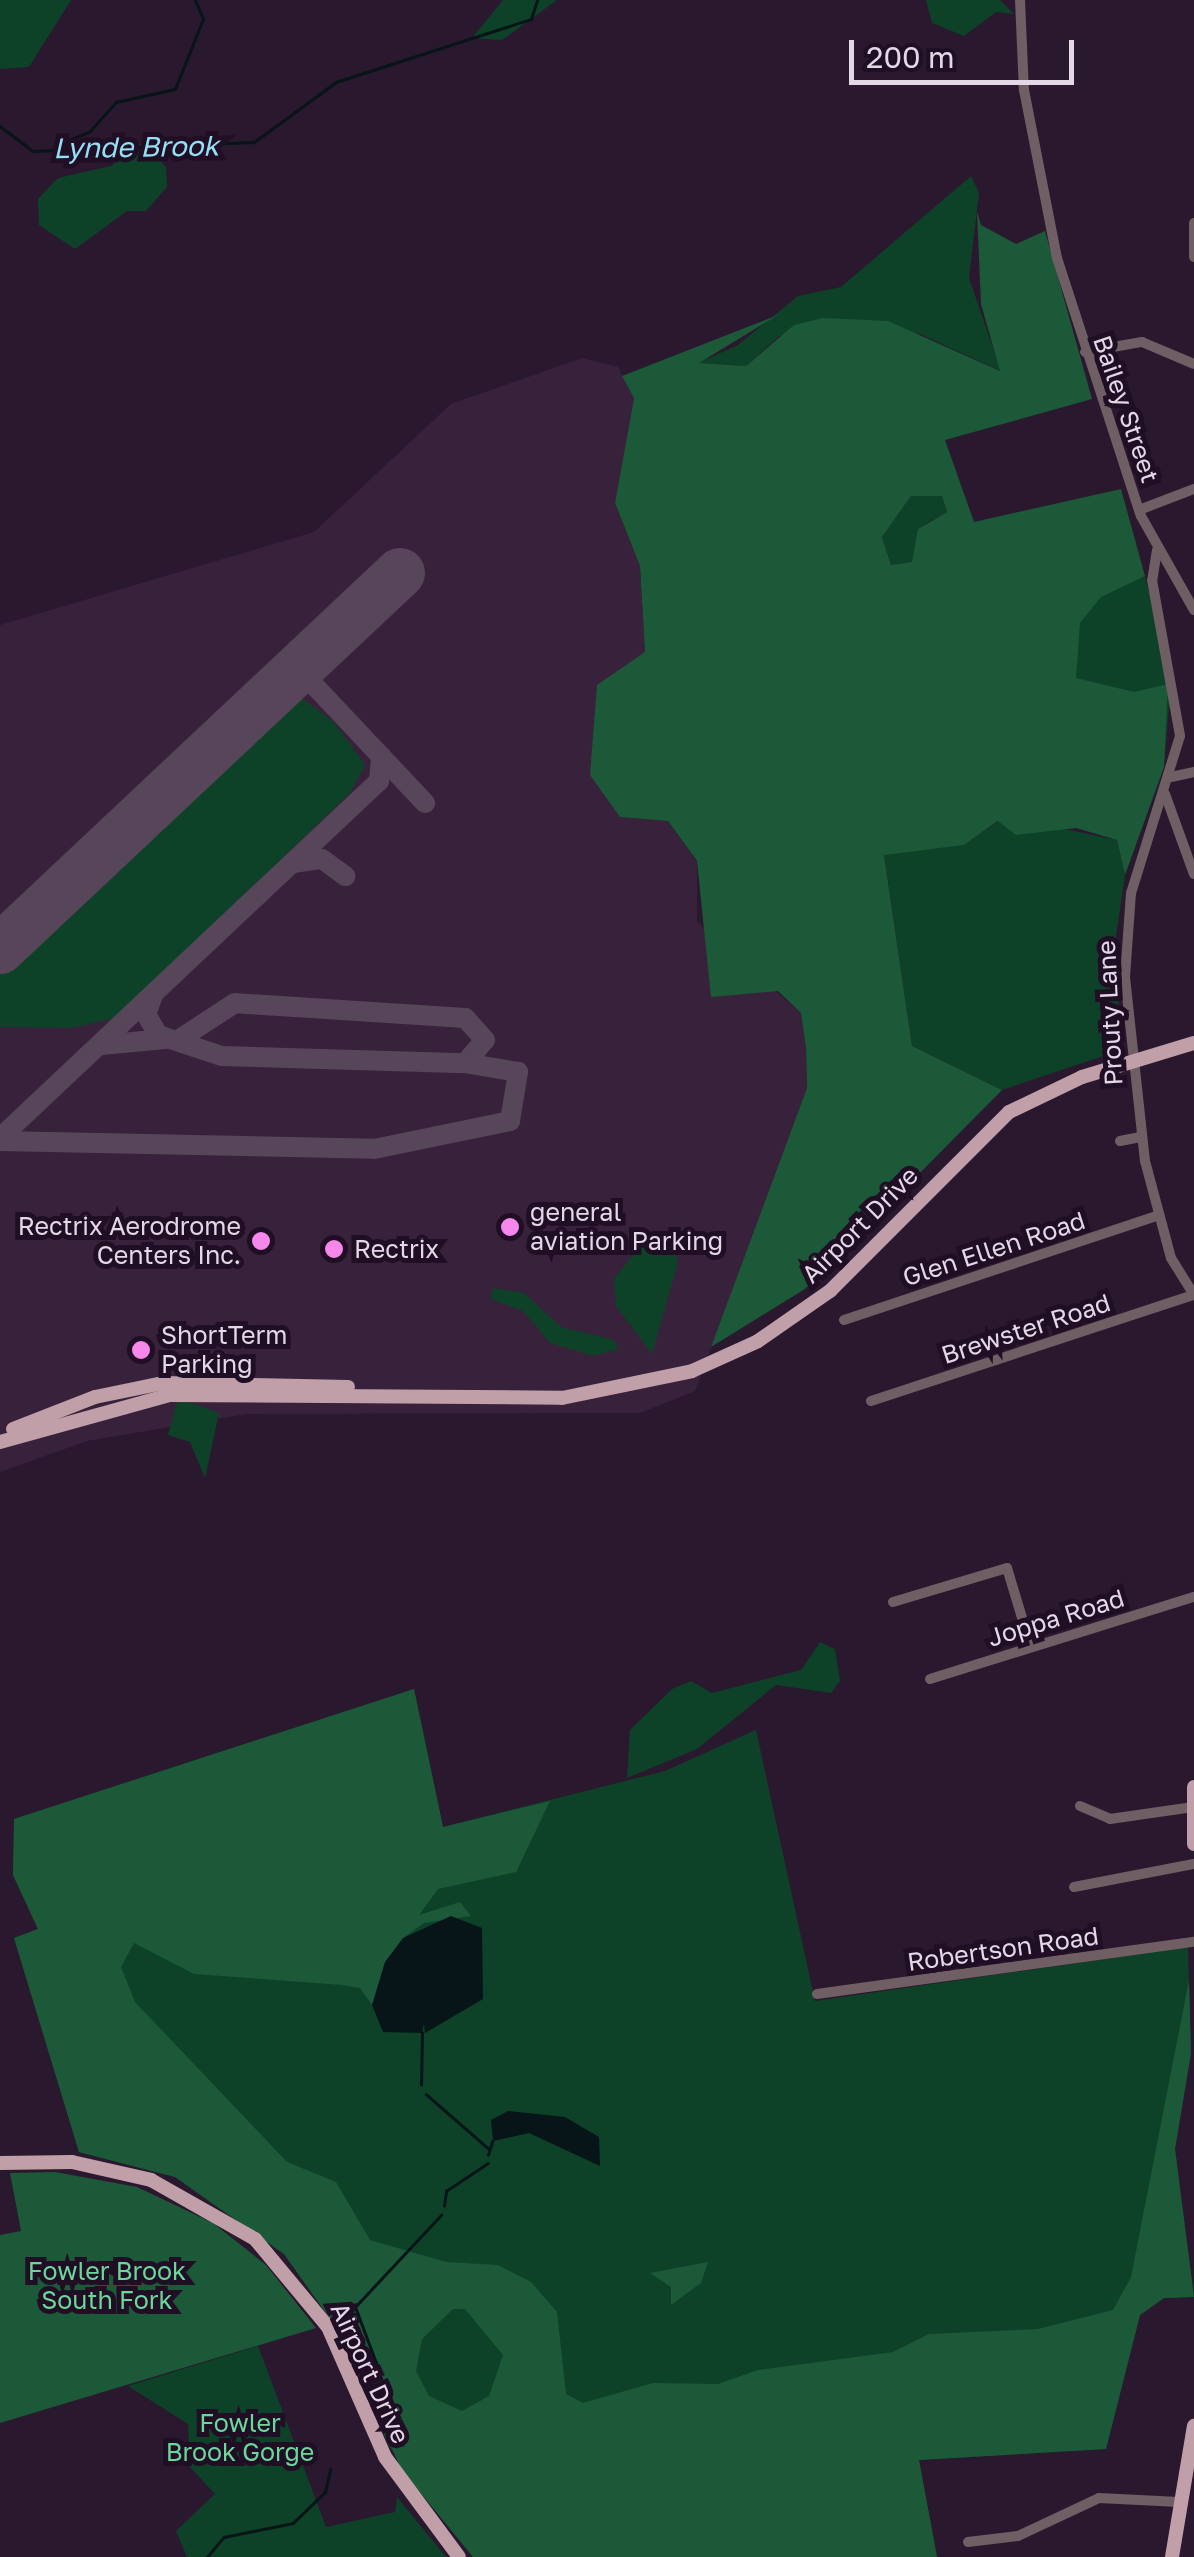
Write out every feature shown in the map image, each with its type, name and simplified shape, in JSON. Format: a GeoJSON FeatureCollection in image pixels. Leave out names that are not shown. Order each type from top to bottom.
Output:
{"type":"FeatureCollection","features":[{"type":"Feature","properties":{"kind":"main road","name":"Airport Drive"},"geometry":{"type":"LineString","coordinates":[[0,1439],[170,1394],[597,1394],[692,1370],[758,1341],[845,1278],[998,1119],[1132,1062],[1194,1043]]}},
{"type":"Feature","properties":{"kind":"main road"},"geometry":{"type":"LineString","coordinates":[[1194,1788],[1194,1844]]}},
{"type":"Feature","properties":{"kind":"main road","name":"Airport Drive"},"geometry":{"type":"LineString","coordinates":[[0,2163],[72,2162],[151,2180],[256,2240],[328,2327],[385,2457],[459,2557]]}},
{"type":"Feature","properties":{"kind":"main road"},"geometry":{"type":"LineString","coordinates":[[1172,2557],[1194,2426]]}},
{"type":"Feature","properties":{"kind":"street","name":"Bailey Street"},"geometry":{"type":"LineString","coordinates":[[1020,0],[1046,210],[1085,352],[1139,510],[1157,550],[1194,610]]}},
{"type":"Feature","properties":{"kind":"street"},"geometry":{"type":"LineString","coordinates":[[1194,224],[1194,257]]}},
{"type":"Feature","properties":{"kind":"street"},"geometry":{"type":"LineString","coordinates":[[1085,352],[1142,342],[1194,364]]}},
{"type":"Feature","properties":{"kind":"street"},"geometry":{"type":"LineString","coordinates":[[1139,510],[1194,489]]}},
{"type":"Feature","properties":{"kind":"street","name":"Prouty Lane"},"geometry":{"type":"LineString","coordinates":[[1157,550],[1152,580],[1180,710],[1171,777],[1127,920],[1132,1062],[1141,1137],[1158,1216],[1194,1295]]}},
{"type":"Feature","properties":{"kind":"street"},"geometry":{"type":"LineString","coordinates":[[1181,590],[1194,585]]}},
{"type":"Feature","properties":{"kind":"street"},"geometry":{"type":"LineString","coordinates":[[1171,777],[1194,772]]}},
{"type":"Feature","properties":{"kind":"street"},"geometry":{"type":"LineString","coordinates":[[1165,794],[1194,874]]}},
{"type":"Feature","properties":{"kind":"street"},"geometry":{"type":"LineString","coordinates":[[1120,1141],[1141,1137]]}},
{"type":"Feature","properties":{"kind":"street","name":"Glen Ellen Road"},"geometry":{"type":"LineString","coordinates":[[844,1320],[1158,1216]]}},
{"type":"Feature","properties":{"kind":"street","name":"Brewster Road"},"geometry":{"type":"LineString","coordinates":[[870,1401],[1194,1295]]}},
{"type":"Feature","properties":{"kind":"street"},"geometry":{"type":"LineString","coordinates":[[893,1602],[1007,1568],[1030,1644]]}},
{"type":"Feature","properties":{"kind":"street","name":"Joppa Road"},"geometry":{"type":"LineString","coordinates":[[930,1679],[1030,1644],[1194,1597]]}},
{"type":"Feature","properties":{"kind":"street"},"geometry":{"type":"LineString","coordinates":[[1080,1806],[1110,1819],[1193,1807]]}},
{"type":"Feature","properties":{"kind":"street"},"geometry":{"type":"LineString","coordinates":[[1074,1887],[1194,1864]]}},
{"type":"Feature","properties":{"kind":"street","name":"Robertson Road"},"geometry":{"type":"LineString","coordinates":[[817,1994],[1194,1942]]}},
{"type":"Feature","properties":{"kind":"street"},"geometry":{"type":"LineString","coordinates":[[968,2542],[1018,2536],[1099,2498],[1179,2502]]}},
{"type":"Feature","properties":{"kind":"shaded area"},"geometry":{"type":"Polygon","coordinates":[[[582,358],[618,367],[634,398],[615,503],[640,566],[645,653],[620,817],[668,821],[697,862],[697,922],[801,1013],[806,1048],[807,1088],[695,1391],[640,1413],[247,1414],[87,1441],[0,1472],[0,625],[314,532],[451,404],[582,358]]]}},
{"type":"Feature","properties":{"kind":"shaded area"},"geometry":{"type":"Polygon","coordinates":[[[451,1916],[482,1928],[483,1999],[425,2033],[424,2023],[422,2033],[383,2032],[372,2005],[385,1962],[403,1938],[451,1916]]]}},
{"type":"Feature","properties":{"kind":"shaded area"},"geometry":{"type":"Polygon","coordinates":[[[508,2111],[565,2117],[599,2137],[600,2166],[529,2133],[493,2141],[491,2120],[508,2111]]]}},
{"type":"Feature","properties":{"kind":"green space"},"geometry":{"type":"Polygon","coordinates":[[[0,0],[71,0],[29,67],[0,69],[0,0]]]}},
{"type":"Feature","properties":{"kind":"green space"},"geometry":{"type":"Polygon","coordinates":[[[503,0],[557,0],[502,40],[472,38],[503,0]]]}},
{"type":"Feature","properties":{"kind":"green space"},"geometry":{"type":"Polygon","coordinates":[[[926,0],[1000,0],[1014,14],[996,12],[964,36],[932,23],[926,0]]]}},
{"type":"Feature","properties":{"kind":"green space"},"geometry":{"type":"Polygon","coordinates":[[[143,141],[166,167],[167,187],[146,211],[127,211],[75,249],[39,225],[38,199],[58,178],[111,166],[143,141]]]}},
{"type":"Feature","properties":{"kind":"green space"},"geometry":{"type":"Polygon","coordinates":[[[971,176],[979,193],[969,278],[1001,371],[920,334],[823,318],[778,337],[746,366],[698,363],[738,345],[798,296],[841,287],[971,176]]]}},
{"type":"Feature","properties":{"kind":"green space"},"geometry":{"type":"Polygon","coordinates":[[[977,212],[981,225],[1016,244],[1045,231],[1092,399],[945,440],[974,522],[1121,489],[1145,576],[1101,597],[1080,623],[1076,678],[1134,692],[1168,684],[1164,767],[1125,875],[1117,840],[1076,828],[1016,835],[998,821],[964,845],[884,855],[912,1046],[1002,1090],[805,1289],[711,1347],[807,1088],[806,1048],[801,1013],[778,991],[711,997],[697,861],[668,821],[620,817],[590,775],[597,685],[645,652],[640,566],[615,503],[634,398],[622,376],[778,315],[699,363],[746,366],[794,325],[823,318],[888,321],[1000,371],[981,304],[977,212]],[[911,496],[882,537],[891,565],[912,562],[918,529],[947,512],[942,496],[911,496]]]}},
{"type":"Feature","properties":{"kind":"green space"},"geometry":{"type":"Polygon","coordinates":[[[911,496],[942,496],[947,512],[925,524],[912,562],[891,565],[882,537],[911,496]]]}},
{"type":"Feature","properties":{"kind":"green space"},"geometry":{"type":"Polygon","coordinates":[[[1145,576],[1171,681],[1164,767],[1116,777],[1064,829],[1117,840],[1125,875],[1115,942],[1121,1050],[1002,1090],[912,1046],[884,854],[964,845],[999,821],[1060,599],[1145,576]]]}},
{"type":"Feature","properties":{"kind":"green space"},"geometry":{"type":"Polygon","coordinates":[[[297,695],[334,722],[365,765],[350,793],[115,1018],[72,1028],[0,1027],[0,974],[297,695]]]}},
{"type":"Feature","properties":{"kind":"green space"},"geometry":{"type":"Polygon","coordinates":[[[650,1233],[667,1235],[678,1262],[652,1354],[616,1306],[614,1279],[650,1233]]]}},
{"type":"Feature","properties":{"kind":"green space"},"geometry":{"type":"Polygon","coordinates":[[[493,1288],[524,1293],[561,1327],[614,1340],[618,1349],[593,1356],[550,1343],[523,1311],[491,1299],[493,1288]]]}},
{"type":"Feature","properties":{"kind":"green space"},"geometry":{"type":"Polygon","coordinates":[[[178,1398],[219,1413],[205,1478],[190,1442],[168,1435],[178,1398]]]}},
{"type":"Feature","properties":{"kind":"green space"},"geometry":{"type":"Polygon","coordinates":[[[820,1642],[835,1649],[840,1681],[831,1693],[776,1685],[697,1749],[627,1778],[630,1730],[672,1689],[691,1681],[712,1693],[801,1670],[820,1642]]]}},
{"type":"Feature","properties":{"kind":"green space"},"geometry":{"type":"Polygon","coordinates":[[[414,1689],[443,1827],[665,1771],[756,1730],[815,2001],[1188,1947],[1191,2053],[1175,2149],[1194,2297],[1164,2298],[1140,2315],[1106,2449],[919,2460],[937,2557],[473,2557],[388,2445],[343,2337],[284,2254],[175,2177],[79,2152],[14,1938],[38,1929],[13,1875],[14,1819],[414,1689]]]}},
{"type":"Feature","properties":{"kind":"green space"},"geometry":{"type":"Polygon","coordinates":[[[414,1689],[443,1827],[550,1801],[516,1872],[438,1889],[419,1915],[460,1902],[471,1916],[424,1923],[403,1938],[372,2005],[360,1988],[343,1985],[194,1974],[134,1943],[121,1967],[135,2002],[287,2162],[336,2182],[370,2240],[446,2262],[498,2265],[531,2282],[557,2312],[566,2394],[583,2403],[653,2383],[718,2384],[758,2370],[893,2352],[929,2334],[1038,2329],[1113,2310],[1131,2277],[1189,1980],[1191,2053],[1175,2149],[1194,2297],[1164,2298],[1140,2315],[1106,2449],[919,2460],[937,2557],[473,2557],[401,2469],[343,2337],[284,2254],[175,2177],[79,2152],[14,1938],[38,1929],[13,1875],[14,1819],[414,1689]],[[453,2309],[422,2339],[416,2371],[429,2396],[462,2411],[489,2396],[503,2355],[465,2309],[453,2309]]]}},
{"type":"Feature","properties":{"kind":"green space","name":"Fowler Brook South Fork"},"geometry":{"type":"Polygon","coordinates":[[[55,2172],[137,2187],[213,2223],[266,2265],[316,2328],[0,2423],[0,2235],[21,2231],[10,2173],[55,2172]]]}},
{"type":"Feature","properties":{"kind":"green space"},"geometry":{"type":"Polygon","coordinates":[[[708,2262],[701,2283],[671,2305],[671,2287],[650,2273],[708,2262]]]}},
{"type":"Feature","properties":{"kind":"green space","name":"Fowler Brook Gorge"},"geometry":{"type":"Polygon","coordinates":[[[258,2346],[326,2527],[395,2512],[397,2497],[446,2557],[187,2557],[176,2531],[215,2494],[190,2467],[188,2424],[128,2386],[258,2346]]]}},
{"type":"Feature","properties":{"kind":"waterway"},"geometry":{"type":"LineString","coordinates":[[60,144],[90,131],[116,102],[175,89],[203,19],[195,0]]}},
{"type":"Feature","properties":{"kind":"waterway","name":"Lynde Brook"},"geometry":{"type":"LineString","coordinates":[[0,126],[33,151],[254,142],[336,82],[531,19],[537,0]]}},
{"type":"Feature","properties":{"kind":"waterway"},"geometry":{"type":"LineString","coordinates":[[421,2085],[422,2033]]}},
{"type":"Feature","properties":{"kind":"waterway"},"geometry":{"type":"LineString","coordinates":[[426,2094],[488,2148]]}},
{"type":"Feature","properties":{"kind":"waterway"},"geometry":{"type":"LineString","coordinates":[[488,2155],[492,2142]]}},
{"type":"Feature","properties":{"kind":"waterway"},"geometry":{"type":"LineString","coordinates":[[444,2206],[446,2191],[488,2163]]}},
{"type":"Feature","properties":{"kind":"waterway"},"geometry":{"type":"LineString","coordinates":[[369,2394],[376,2363],[355,2307],[441,2215]]}},
{"type":"Feature","properties":{"kind":"waterway"},"geometry":{"type":"LineString","coordinates":[[207,2557],[224,2537],[293,2523],[325,2492],[330,2470]]}},
{"type":"Feature","properties":{"kind":"taxiway"},"geometry":{"type":"LineString","coordinates":[[315,653],[312,683],[425,803]]}},
{"type":"Feature","properties":{"kind":"taxiway"},"geometry":{"type":"LineString","coordinates":[[284,682],[312,683]]}},
{"type":"Feature","properties":{"kind":"taxiway"},"geometry":{"type":"LineString","coordinates":[[0,1138],[379,781],[381,756]]}},
{"type":"Feature","properties":{"kind":"taxiway"},"geometry":{"type":"LineString","coordinates":[[293,863],[322,859],[345,876]]}},
{"type":"Feature","properties":{"kind":"taxiway"},"geometry":{"type":"LineString","coordinates":[[153,995],[146,1014],[158,1035],[222,1056],[465,1063],[485,1040],[465,1018],[235,1003],[178,1040]]}},
{"type":"Feature","properties":{"kind":"taxiway"},"geometry":{"type":"LineString","coordinates":[[101,1045],[165,1039]]}},
{"type":"Feature","properties":{"kind":"taxiway"},"geometry":{"type":"LineString","coordinates":[[0,1141],[374,1149],[510,1121],[518,1072],[465,1063]]}},
{"type":"Feature","properties":{"kind":"runway"},"geometry":{"type":"LineString","coordinates":[[0,949],[400,573]]}},
{"type":"Feature","properties":{"kind":"place","name":"general aviation Parking"},"geometry":{"type":"Point","coordinates":[510,1227]}},
{"type":"Feature","properties":{"kind":"place","name":"Rectrix Aerodrome Centers Inc."},"geometry":{"type":"Point","coordinates":[261,1241]}},
{"type":"Feature","properties":{"kind":"place","name":"Rectrix"},"geometry":{"type":"Point","coordinates":[334,1249]}},
{"type":"Feature","properties":{"kind":"place","name":"ShortTerm Parking"},"geometry":{"type":"Point","coordinates":[141,1350]}}]}
